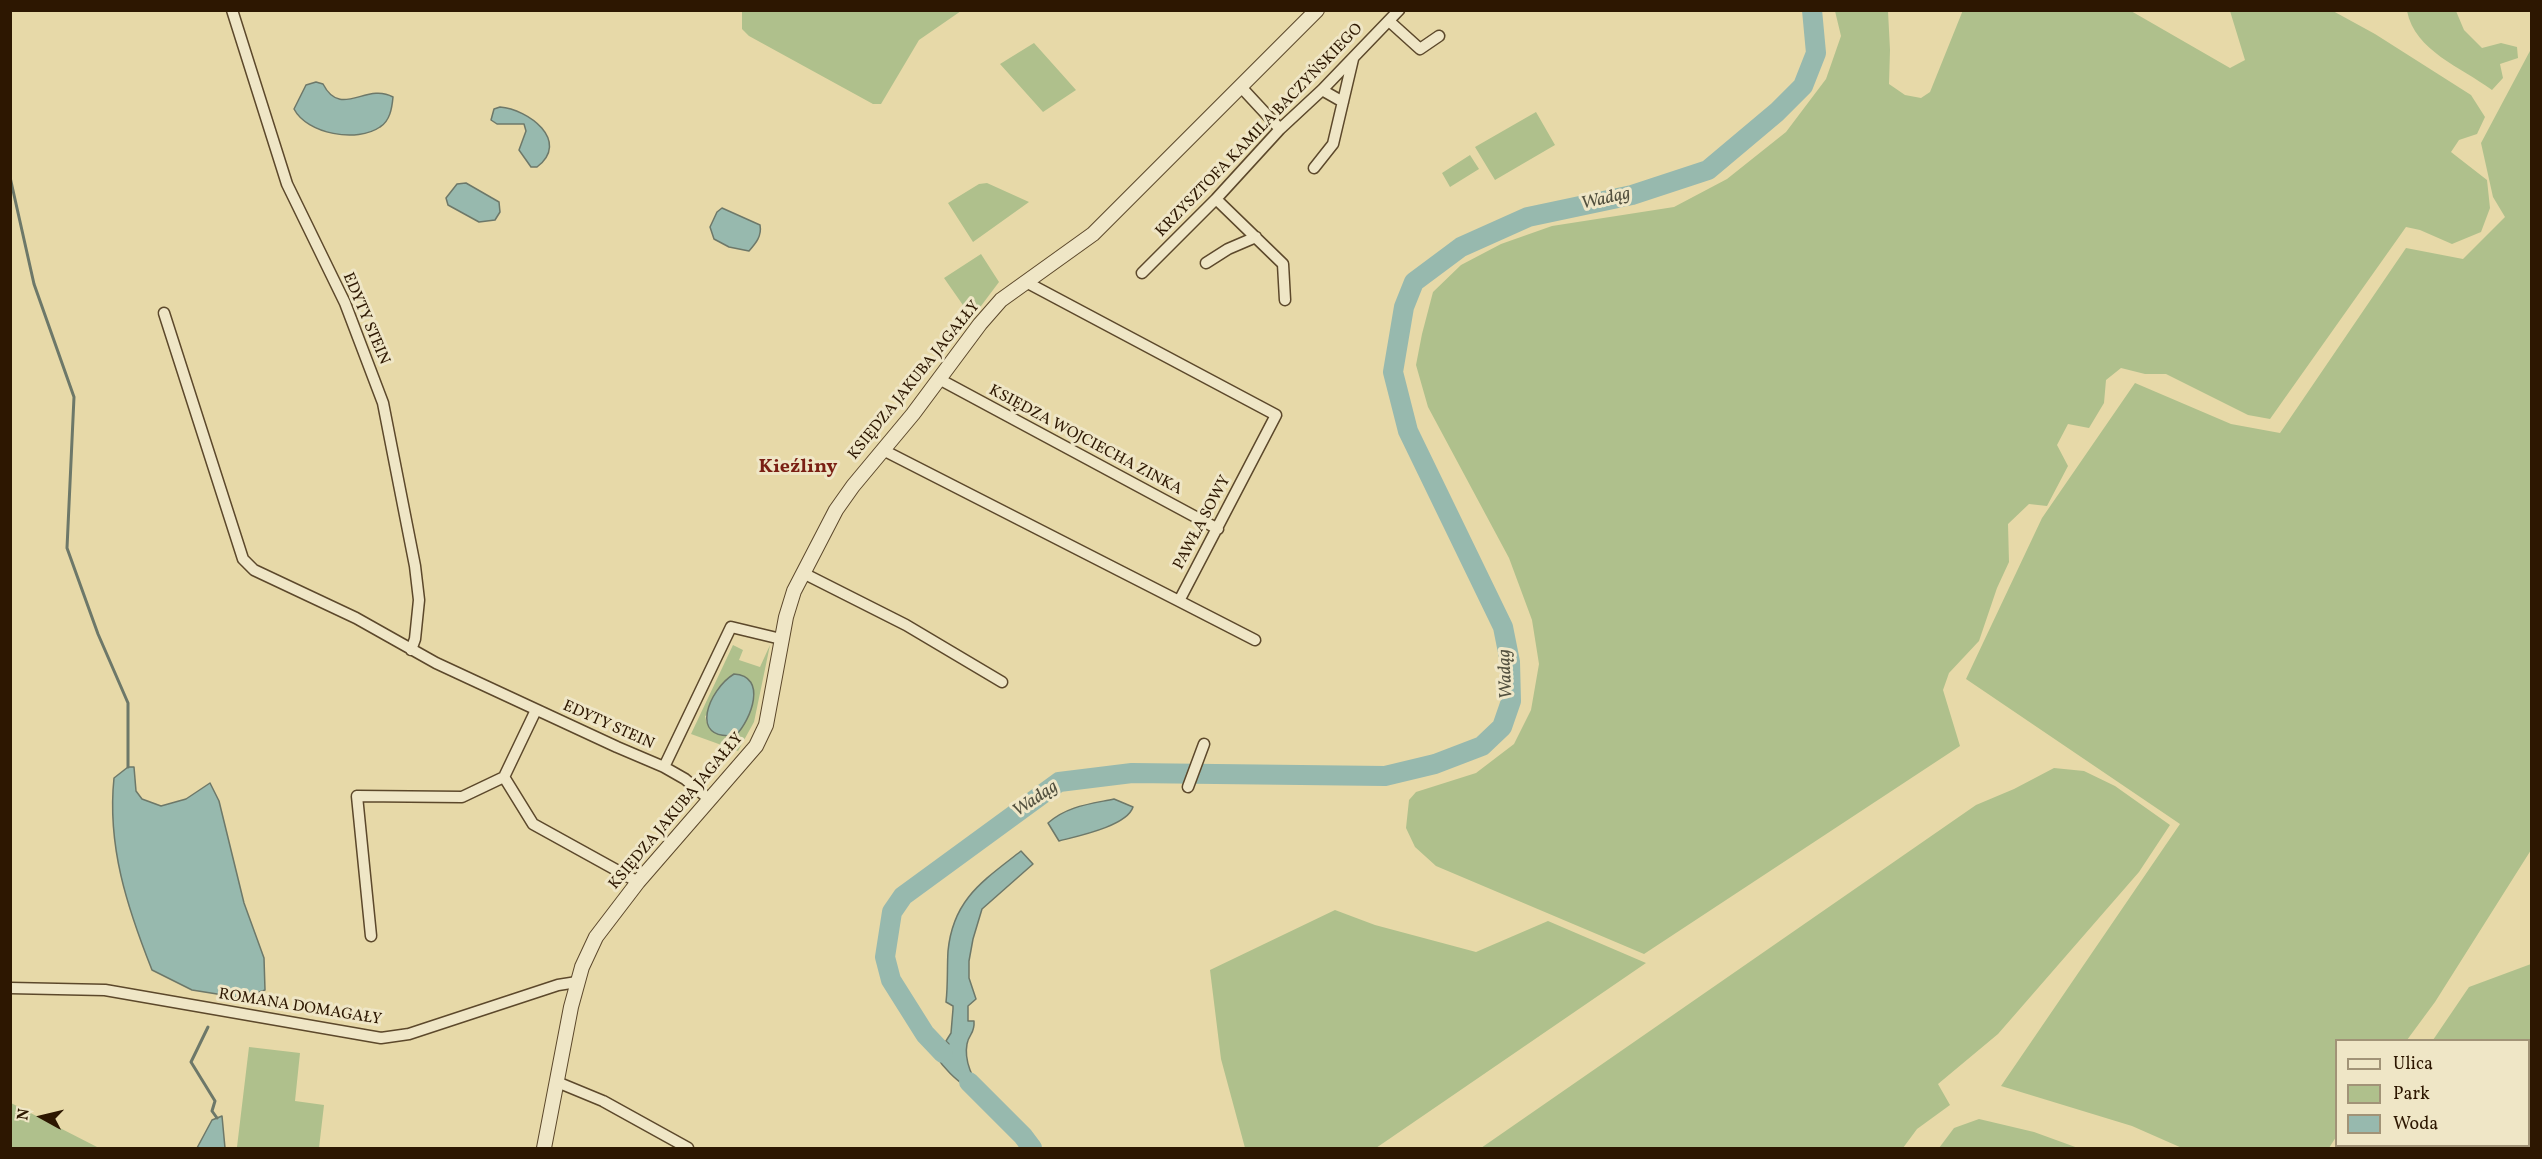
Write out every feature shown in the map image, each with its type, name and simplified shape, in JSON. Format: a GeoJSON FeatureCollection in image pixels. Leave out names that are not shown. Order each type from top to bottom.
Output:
{"type":"FeatureCollection","features":[{"type":"Feature","properties":{"kind":"street","name":"EDYTY STEIN"},"geometry":{"type":"LineString","coordinates":[[232,10],[287,184],[345,303],[383,403],[415,566],[419,600],[415,639],[411,650]]}},
{"type":"Feature","properties":{"kind":"street","name":"KSIĘDZA JAKUBA JAGAŁŁY"},"geometry":{"type":"LineString","coordinates":[[544,1149],[578,982],[596,937],[638,882],[756,746],[766,725],[781,639],[794,591],[836,510],[1001,300],[1093,234],[1317,10]]}},
{"type":"Feature","properties":{"kind":"street","name":"KRZYSZTOFA KAMILA BACZYŃSKIEGO"},"geometry":{"type":"LineString","coordinates":[[1142,273],[1216,199],[1280,129],[1353,59],[1399,10]]}},
{"type":"Feature","properties":{"kind":"street"},"geometry":{"type":"LineString","coordinates":[[1389,21],[1420,49],[1439,36]]}},
{"type":"Feature","properties":{"kind":"street"},"geometry":{"type":"LineString","coordinates":[[1314,168],[1333,144],[1353,59]]}},
{"type":"Feature","properties":{"kind":"street"},"geometry":{"type":"LineString","coordinates":[[1241,87],[1280,129]]}},
{"type":"Feature","properties":{"kind":"street"},"geometry":{"type":"LineString","coordinates":[[1322,90],[1343,102]]}},
{"type":"Feature","properties":{"kind":"street"},"geometry":{"type":"LineString","coordinates":[[1216,199],[1282,264],[1284,300]]}},
{"type":"Feature","properties":{"kind":"street"},"geometry":{"type":"LineString","coordinates":[[1206,263],[1228,249],[1256,237]]}},
{"type":"Feature","properties":{"kind":"street","name":"PAWŁA SOWY"},"geometry":{"type":"LineString","coordinates":[[1026,282],[1276,415],[1179,601]]}},
{"type":"Feature","properties":{"kind":"street","name":"EDYTY STEIN"},"geometry":{"type":"LineString","coordinates":[[164,313],[243,559],[254,570],[356,618],[411,650],[536,710],[664,767],[685,778],[710,800]]}},
{"type":"Feature","properties":{"kind":"street","name":"KSIĘDZA WOJCIECHA ZINKA"},"geometry":{"type":"LineString","coordinates":[[939,380],[1218,529]]}},
{"type":"Feature","properties":{"kind":"street"},"geometry":{"type":"LineString","coordinates":[[883,450],[1256,640]]}},
{"type":"Feature","properties":{"kind":"street"},"geometry":{"type":"LineString","coordinates":[[803,573],[906,625],[1002,681]]}},
{"type":"Feature","properties":{"kind":"street","name":"EDYTY STEIN"},"geometry":{"type":"LineString","coordinates":[[664,767],[731,627],[781,639]]}},
{"type":"Feature","properties":{"kind":"street"},"geometry":{"type":"LineString","coordinates":[[371,936],[357,796],[462,797],[504,777],[536,710]]}},
{"type":"Feature","properties":{"kind":"street"},"geometry":{"type":"LineString","coordinates":[[1188,787],[1204,744]]}},
{"type":"Feature","properties":{"kind":"street"},"geometry":{"type":"LineString","coordinates":[[504,777],[533,824],[638,882]]}},
{"type":"Feature","properties":{"kind":"street","name":"ROMANA DOMAGAŁY"},"geometry":{"type":"LineString","coordinates":[[10,988],[105,990],[381,1038],[409,1034],[558,985],[578,982]]}},
{"type":"Feature","properties":{"kind":"street"},"geometry":{"type":"LineString","coordinates":[[557,1082],[603,1101],[688,1149]]}},
{"type":"Feature","properties":{"kind":"green space"},"geometry":{"type":"Polygon","coordinates":[[[742,10],[961,11],[919,40],[881,104],[873,104],[749,36],[742,29],[742,10]]]}},
{"type":"Feature","properties":{"kind":"green space"},"geometry":{"type":"Polygon","coordinates":[[[1963,10],[2131,11],[2230,68],[2245,60],[2230,11],[2333,11],[2375,34],[2471,95],[2485,117],[2477,134],[2459,140],[2451,152],[2487,180],[2490,208],[2481,232],[2452,244],[2420,230],[2406,227],[2270,419],[2248,415],[2166,374],[2145,374],[2121,368],[2106,380],[2104,403],[2089,428],[2068,424],[2057,445],[2068,466],[2047,506],[2029,504],[2008,524],[2009,562],[1997,588],[1979,641],[1949,673],[1943,690],[1960,746],[1644,954],[1436,866],[1415,847],[1406,828],[1409,800],[1416,792],[1476,773],[1514,744],[1531,710],[1539,664],[1532,620],[1509,558],[1428,407],[1416,365],[1433,292],[1461,265],[1501,244],[1552,226],[1674,207],[1727,179],[1786,132],[1826,79],[1841,36],[1835,11],[1888,11],[1889,84],[1905,95],[1921,98],[1930,92],[1963,10]]]}},
{"type":"Feature","properties":{"kind":"green space"},"geometry":{"type":"Polygon","coordinates":[[[2407,11],[2456,11],[2464,30],[2482,48],[2501,43],[2517,47],[2518,58],[2500,64],[2503,78],[2492,90],[2429,48],[2419,37],[2407,11]]]}},
{"type":"Feature","properties":{"kind":"green space"},"geometry":{"type":"Polygon","coordinates":[[[1034,43],[1076,90],[1043,112],[1000,64],[1034,43]]]}},
{"type":"Feature","properties":{"kind":"green space"},"geometry":{"type":"Polygon","coordinates":[[[2531,49],[2531,850],[2435,1002],[2408,1039],[2335,1039],[2335,1139],[2329,1148],[2182,1148],[2132,1126],[2001,1086],[2180,824],[1966,679],[2042,518],[2135,383],[2231,424],[2280,433],[2406,248],[2463,259],[2505,217],[2493,197],[2481,143],[2531,49]]]}},
{"type":"Feature","properties":{"kind":"green space"},"geometry":{"type":"Polygon","coordinates":[[[1536,112],[1555,145],[1495,180],[1475,147],[1536,112]]]}},
{"type":"Feature","properties":{"kind":"green space"},"geometry":{"type":"Polygon","coordinates":[[[1470,155],[1479,169],[1450,187],[1442,173],[1470,155]]]}},
{"type":"Feature","properties":{"kind":"green space"},"geometry":{"type":"Polygon","coordinates":[[[987,183],[1029,202],[973,242],[948,203],[979,184],[987,183]]]}},
{"type":"Feature","properties":{"kind":"green space"},"geometry":{"type":"Polygon","coordinates":[[[981,254],[999,282],[972,318],[944,278],[981,254]]]}},
{"type":"Feature","properties":{"kind":"green space"},"geometry":{"type":"Polygon","coordinates":[[[733,645],[743,650],[739,660],[760,667],[770,645],[754,722],[738,751],[691,734],[733,645]],[[754,694],[705,716],[707,724],[713,730],[749,715],[754,694]]]}},
{"type":"Feature","properties":{"kind":"green space"},"geometry":{"type":"Polygon","coordinates":[[[2054,768],[2084,771],[2115,786],[2170,825],[2139,872],[1998,1034],[1938,1084],[1950,1105],[1917,1129],[1903,1148],[1481,1148],[1976,805],[2014,789],[2054,768]]]}},
{"type":"Feature","properties":{"kind":"green space"},"geometry":{"type":"Polygon","coordinates":[[[1335,910],[1375,925],[1476,952],[1548,921],[1646,963],[1376,1148],[1245,1148],[1221,1059],[1210,970],[1335,910]]]}},
{"type":"Feature","properties":{"kind":"green space"},"geometry":{"type":"Polygon","coordinates":[[[2532,964],[2531,1117],[2530,1039],[2434,1039],[2469,987],[2532,964]]]}},
{"type":"Feature","properties":{"kind":"green space"},"geometry":{"type":"Polygon","coordinates":[[[249,1047],[300,1053],[295,1101],[324,1105],[319,1148],[237,1147],[249,1047]]]}},
{"type":"Feature","properties":{"kind":"green space"},"geometry":{"type":"Polygon","coordinates":[[[11,1103],[99,1148],[11,1148],[11,1103]]]}},
{"type":"Feature","properties":{"kind":"green space"},"geometry":{"type":"Polygon","coordinates":[[[1979,1119],[2034,1132],[2078,1148],[1939,1148],[1954,1128],[1979,1119]]]}},
{"type":"Feature","properties":{"kind":"water"},"geometry":{"type":"Polygon","coordinates":[[[316,82],[323,84],[330,94],[338,99],[346,100],[373,94],[393,97],[388,118],[380,127],[359,134],[333,133],[310,125],[300,118],[294,109],[306,85],[316,82]]]}},
{"type":"Feature","properties":{"kind":"water"},"geometry":{"type":"Polygon","coordinates":[[[500,107],[511,109],[533,120],[548,137],[550,147],[546,157],[537,167],[531,167],[519,150],[526,131],[524,124],[497,124],[491,120],[494,109],[500,107]]]}},
{"type":"Feature","properties":{"kind":"water"},"geometry":{"type":"Polygon","coordinates":[[[466,183],[499,202],[500,212],[495,220],[479,222],[448,205],[446,198],[457,184],[466,183]]]}},
{"type":"Feature","properties":{"kind":"water"},"geometry":{"type":"Polygon","coordinates":[[[722,208],[760,225],[759,236],[749,251],[729,247],[714,239],[710,227],[717,212],[722,208]]]}},
{"type":"Feature","properties":{"kind":"water"},"geometry":{"type":"Polygon","coordinates":[[[734,674],[751,682],[754,690],[751,710],[736,735],[721,735],[712,731],[707,723],[707,713],[717,691],[734,674]]]}},
{"type":"Feature","properties":{"kind":"water"},"geometry":{"type":"Polygon","coordinates":[[[128,767],[134,767],[136,791],[142,799],[161,806],[186,799],[210,783],[219,801],[244,903],[264,958],[265,990],[242,998],[192,990],[152,970],[127,899],[113,828],[114,778],[128,767]]]}},
{"type":"Feature","properties":{"kind":"water"},"geometry":{"type":"Polygon","coordinates":[[[1114,799],[1133,807],[1122,820],[1101,829],[1059,841],[1048,823],[1071,809],[1114,799]]]}},
{"type":"Feature","properties":{"kind":"water"},"geometry":{"type":"Polygon","coordinates":[[[1021,851],[1033,864],[982,909],[969,961],[969,978],[976,999],[968,1006],[968,1021],[974,1021],[974,1025],[966,1052],[969,1067],[987,1102],[950,1073],[936,1056],[925,1034],[949,1044],[946,1041],[951,1033],[953,1006],[946,1002],[948,951],[951,933],[963,904],[983,882],[1021,851]]]}},
{"type":"Feature","properties":{"kind":"water"},"geometry":{"type":"Polygon","coordinates":[[[222,1116],[225,1148],[197,1148],[212,1120],[222,1116]]]}},
{"type":"Feature","properties":{"kind":"waterway","name":"Wadąg"},"geometry":{"type":"LineString","coordinates":[[943,1053],[925,1034],[891,980],[885,957],[892,912],[903,896],[1059,782],[1132,773],[1385,776],[1435,764],[1482,746],[1502,727],[1511,701],[1510,662],[1503,627],[1408,431],[1393,372],[1404,307],[1414,282],[1461,247],[1528,217],[1632,195],[1708,170],[1777,112],[1803,86],[1816,53],[1812,10]]}},
{"type":"Feature","properties":{"kind":"waterway"},"geometry":{"type":"LineString","coordinates":[[10,177],[34,284],[74,397],[67,548],[98,634],[128,703],[128,767]]}},
{"type":"Feature","properties":{"kind":"waterway"},"geometry":{"type":"LineString","coordinates":[[208,1027],[191,1062],[215,1101],[212,1111],[217,1118]]}},
{"type":"Feature","properties":{"kind":"waterway","name":"Wadąg"},"geometry":{"type":"LineString","coordinates":[[969,1082],[1032,1148]]}},
{"type":"Feature","properties":{"kind":"district","name":"Kieźliny"},"geometry":{"type":"Point","coordinates":[798,468]}}]}
